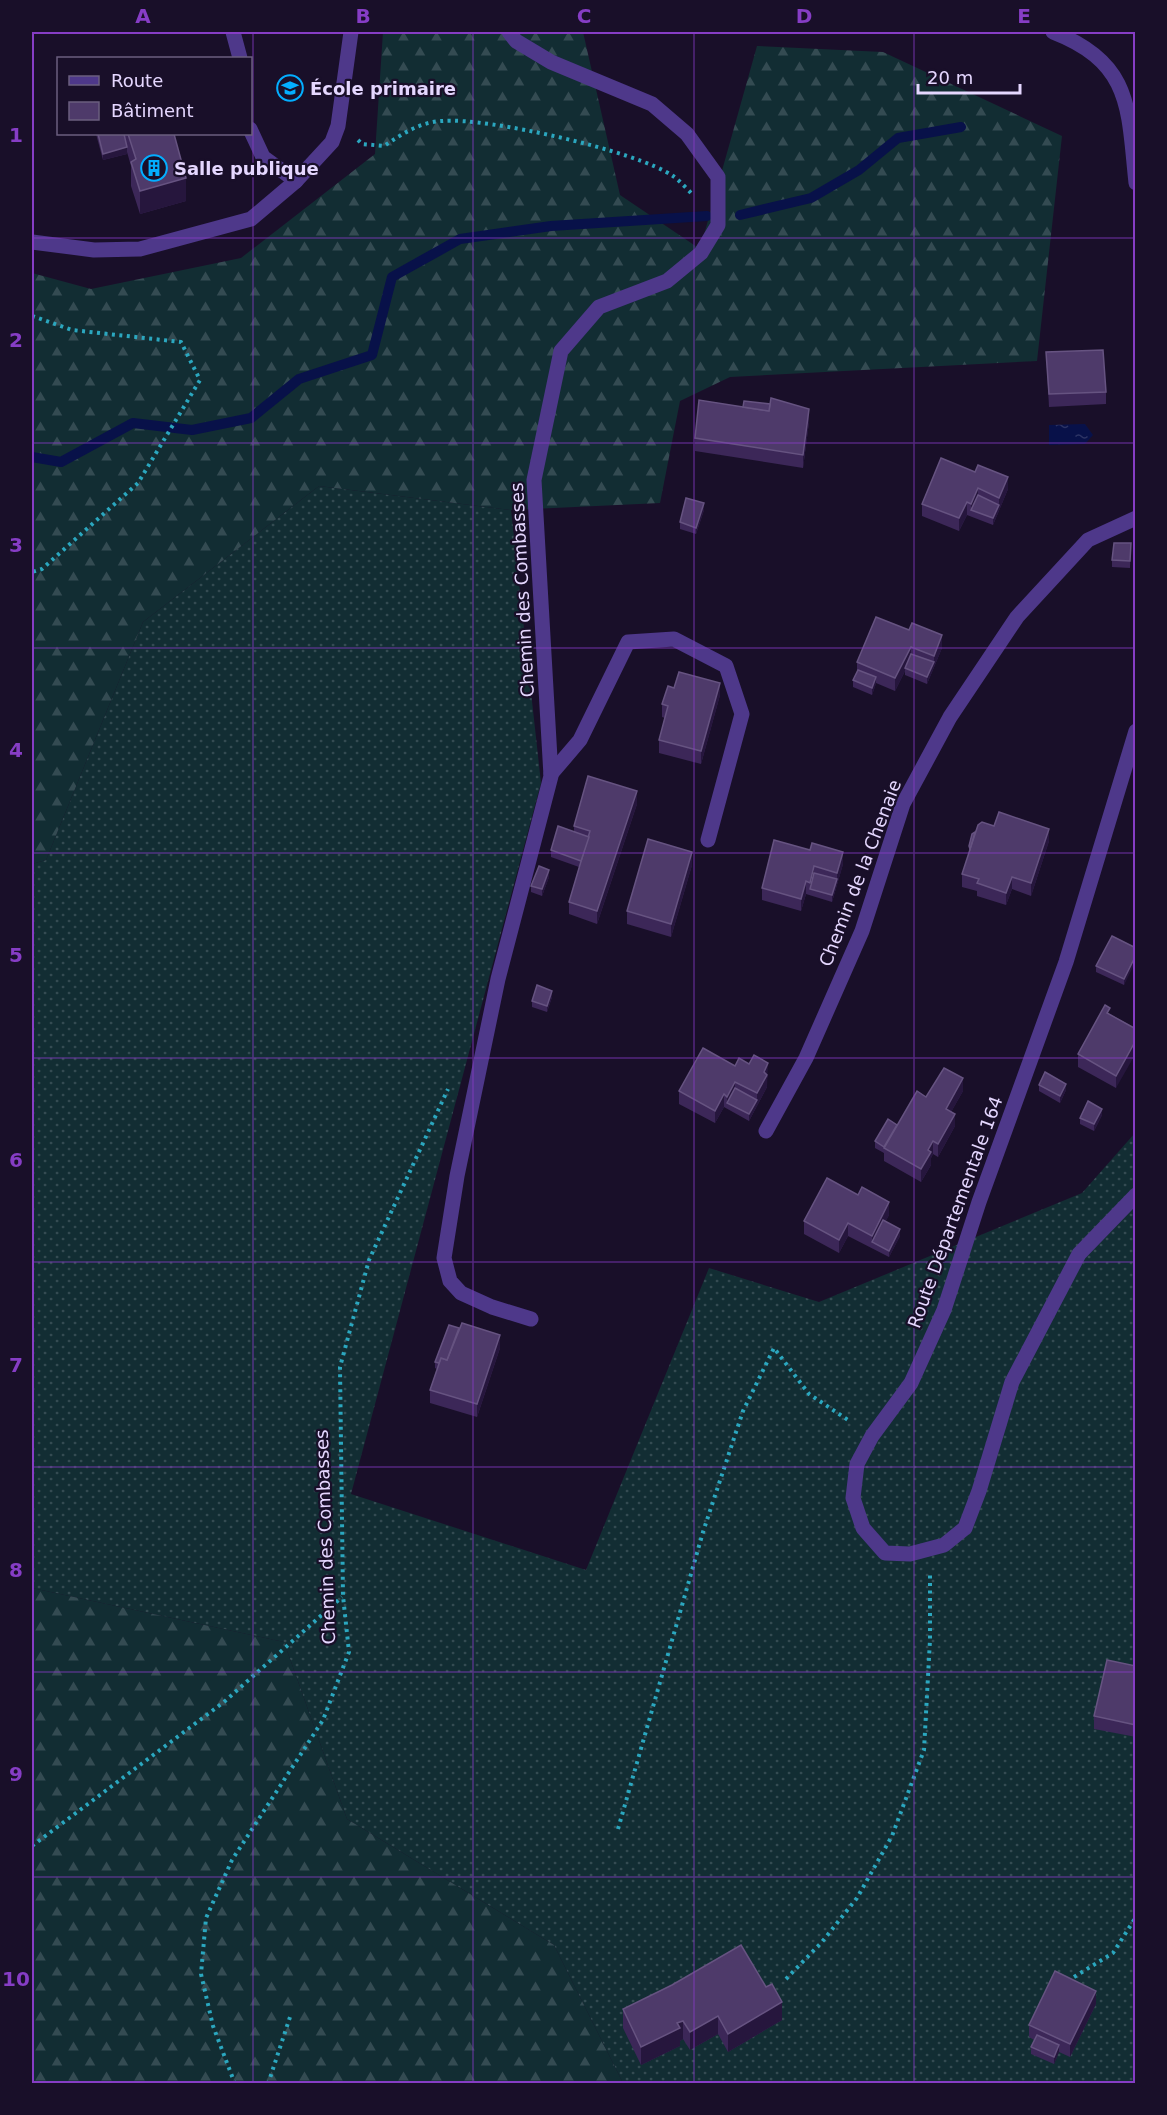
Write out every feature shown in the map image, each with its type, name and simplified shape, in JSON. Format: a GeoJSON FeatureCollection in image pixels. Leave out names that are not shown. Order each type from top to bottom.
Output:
{"type":"FeatureCollection","features":[{"type":"Feature","properties":{"kind":"street"},"geometry":{"type":"LineString","coordinates":[[233,32],[240,57]]}},
{"type":"Feature","properties":{"kind":"street"},"geometry":{"type":"LineString","coordinates":[[32,242],[94,250],[140,249],[251,219],[296,181],[332,142],[339,126],[351,32]]}},
{"type":"Feature","properties":{"kind":"street","name":"Chemin des Combasses"},"geometry":{"type":"LineString","coordinates":[[509,32],[516,41],[551,62],[652,104],[687,134],[718,177],[718,225],[701,253],[667,282],[599,308],[561,351],[534,480],[551,774],[498,979],[457,1176],[444,1258],[450,1281],[462,1293],[492,1307],[531,1319]]}},
{"type":"Feature","properties":{"kind":"street"},"geometry":{"type":"LineString","coordinates":[[1053,32],[1071,38],[1096,56],[1117,79],[1128,105],[1136,183]]}},
{"type":"Feature","properties":{"kind":"street"},"geometry":{"type":"LineString","coordinates":[[252,133],[263,157],[296,181]]}},
{"type":"Feature","properties":{"kind":"street","name":"Chemin de la Chenaie"},"geometry":{"type":"LineString","coordinates":[[766,1131],[806,1058],[862,931],[903,804],[950,717],[1017,617],[1088,540],[1136,518]]}},
{"type":"Feature","properties":{"kind":"street"},"geometry":{"type":"LineString","coordinates":[[551,774],[580,740],[628,642],[674,639],[726,666],[742,714],[708,840]]}},
{"type":"Feature","properties":{"kind":"street","name":"Route Départementale 164"},"geometry":{"type":"LineString","coordinates":[[1136,731],[1066,962],[979,1202],[944,1310],[910,1383],[872,1436],[857,1464],[853,1498],[863,1528],[885,1553],[910,1554],[944,1545],[964,1528],[979,1491],[1012,1382],[1079,1254],[1136,1195]]}},
{"type":"Feature","properties":{"kind":"path"},"geometry":{"type":"LineString","coordinates":[[339,126],[362,144],[384,146],[408,130],[441,121],[481,122],[635,159],[673,176],[699,201]]}},
{"type":"Feature","properties":{"kind":"path"},"geometry":{"type":"LineString","coordinates":[[32,316],[72,330],[181,342],[200,380],[138,483],[42,568],[32,572]]}},
{"type":"Feature","properties":{"kind":"path","name":"Chemin des Combasses"},"geometry":{"type":"LineString","coordinates":[[235,2084],[213,2026],[201,1974],[206,1918],[231,1860],[323,1720],[349,1652],[343,1596],[340,1367],[369,1260],[448,1087]]}},
{"type":"Feature","properties":{"kind":"path"},"geometry":{"type":"LineString","coordinates":[[618,1829],[703,1532],[742,1411],[774,1348],[809,1394],[872,1436]]}},
{"type":"Feature","properties":{"kind":"path"},"geometry":{"type":"LineString","coordinates":[[786,1979],[822,1942],[857,1898],[892,1836],[924,1750],[930,1640],[930,1549]]}},
{"type":"Feature","properties":{"kind":"path"},"geometry":{"type":"LineString","coordinates":[[32,1846],[224,1702],[343,1596]]}},
{"type":"Feature","properties":{"kind":"path"},"geometry":{"type":"LineString","coordinates":[[1074,1977],[1113,1953],[1136,1917]]}},
{"type":"Feature","properties":{"kind":"path"},"geometry":{"type":"LineString","coordinates":[[268,2084],[290,2017]]}},
{"type":"Feature","properties":{"kind":"green space"},"geometry":{"type":"Polygon","coordinates":[[[383,32],[583,32],[620,195],[700,249],[757,46],[883,52],[1062,136],[1037,361],[730,377],[680,401],[660,503],[511,510],[319,486],[143,622],[46,860],[32,864],[32,273],[91,289],[241,258],[375,154],[383,32]]]}},
{"type":"Feature","properties":{"kind":"green space"},"geometry":{"type":"Polygon","coordinates":[[[319,486],[511,510],[541,783],[351,1494],[586,1570],[709,1268],[819,1302],[1082,1193],[1135,1133],[1135,2083],[622,2081],[554,1945],[347,1819],[284,1642],[32,1588],[32,864],[46,860],[143,622],[319,486]]]}},
{"type":"Feature","properties":{"kind":"green space"},"geometry":{"type":"Polygon","coordinates":[[[32,1588],[284,1642],[347,1819],[554,1945],[622,2081],[636,2083],[32,2083],[32,1588]]]}},
{"type":"Feature","properties":{"kind":"water"},"geometry":{"type":"Polygon","coordinates":[[[1085,424],[1093,435],[1085,444],[1049,445],[1049,425],[1085,424]]]}},
{"type":"Feature","properties":{"kind":"building"},"geometry":{"type":"Polygon","coordinates":[[[98,135],[124,135],[127,147],[103,154],[98,135]]]}},
{"type":"Feature","properties":{"kind":"building","name":"Salle publique"},"geometry":{"type":"Polygon","coordinates":[[[128,135],[174,135],[186,178],[140,191],[131,162],[136,159],[128,135]]]}},
{"type":"Feature","properties":{"kind":"building"},"geometry":{"type":"Polygon","coordinates":[[[1103,350],[1106,392],[1049,394],[1046,352],[1103,350]]]}},
{"type":"Feature","properties":{"kind":"building"},"geometry":{"type":"Polygon","coordinates":[[[771,398],[809,409],[803,455],[695,438],[699,400],[769,411],[771,398]]]}},
{"type":"Feature","properties":{"kind":"building"},"geometry":{"type":"Polygon","coordinates":[[[744,401],[770,404],[769,411],[743,407],[744,401]]]}},
{"type":"Feature","properties":{"kind":"building"},"geometry":{"type":"Polygon","coordinates":[[[941,458],[975,472],[978,465],[1008,477],[999,498],[978,488],[971,504],[967,502],[959,518],[922,504],[941,458]]]}},
{"type":"Feature","properties":{"kind":"building"},"geometry":{"type":"Polygon","coordinates":[[[978,495],[999,505],[993,518],[971,510],[978,495]]]}},
{"type":"Feature","properties":{"kind":"building"},"geometry":{"type":"Polygon","coordinates":[[[686,498],[704,503],[696,528],[680,522],[686,498]]]}},
{"type":"Feature","properties":{"kind":"building"},"geometry":{"type":"Polygon","coordinates":[[[1114,543],[1131,543],[1130,561],[1112,560],[1114,543]]]}},
{"type":"Feature","properties":{"kind":"building"},"geometry":{"type":"Polygon","coordinates":[[[876,617],[909,630],[912,623],[942,635],[934,656],[911,647],[895,678],[857,662],[876,617]]]}},
{"type":"Feature","properties":{"kind":"building"},"geometry":{"type":"Polygon","coordinates":[[[911,654],[934,662],[927,677],[905,668],[911,654]]]}},
{"type":"Feature","properties":{"kind":"building"},"geometry":{"type":"Polygon","coordinates":[[[858,670],[876,677],[872,688],[853,680],[858,670]]]}},
{"type":"Feature","properties":{"kind":"building"},"geometry":{"type":"Polygon","coordinates":[[[679,672],[720,683],[701,751],[659,740],[668,706],[662,704],[668,686],[674,688],[679,672]]]}},
{"type":"Feature","properties":{"kind":"building"},"geometry":{"type":"Polygon","coordinates":[[[588,776],[637,791],[597,911],[569,902],[590,831],[574,826],[588,776]]]}},
{"type":"Feature","properties":{"kind":"building"},"geometry":{"type":"Polygon","coordinates":[[[999,812],[1049,829],[1031,883],[1012,877],[1006,893],[977,883],[979,879],[962,874],[978,825],[982,822],[994,826],[999,812]]]}},
{"type":"Feature","properties":{"kind":"building"},"geometry":{"type":"Polygon","coordinates":[[[558,826],[589,837],[581,861],[551,850],[558,826]]]}},
{"type":"Feature","properties":{"kind":"building"},"geometry":{"type":"Polygon","coordinates":[[[975,832],[970,849],[972,834],[975,832]]]}},
{"type":"Feature","properties":{"kind":"building"},"geometry":{"type":"Polygon","coordinates":[[[648,839],[692,852],[671,924],[627,911],[648,839]]]}},
{"type":"Feature","properties":{"kind":"building"},"geometry":{"type":"Polygon","coordinates":[[[774,840],[810,850],[812,843],[843,852],[837,873],[814,866],[810,883],[806,881],[801,899],[762,888],[774,840]]]}},
{"type":"Feature","properties":{"kind":"building"},"geometry":{"type":"Polygon","coordinates":[[[539,866],[549,870],[542,889],[531,886],[539,866]]]}},
{"type":"Feature","properties":{"kind":"building"},"geometry":{"type":"Polygon","coordinates":[[[814,873],[837,879],[832,895],[810,889],[814,873]]]}},
{"type":"Feature","properties":{"kind":"building"},"geometry":{"type":"Polygon","coordinates":[[[1112,936],[1136,948],[1136,955],[1124,979],[1096,966],[1112,936]]]}},
{"type":"Feature","properties":{"kind":"building"},"geometry":{"type":"Polygon","coordinates":[[[537,985],[552,991],[547,1006],[532,1001],[537,985]]]}},
{"type":"Feature","properties":{"kind":"building"},"geometry":{"type":"Polygon","coordinates":[[[1105,1005],[1110,1008],[1107,1013],[1136,1029],[1136,1040],[1116,1076],[1078,1054],[1105,1005]]]}},
{"type":"Feature","properties":{"kind":"building"},"geometry":{"type":"Polygon","coordinates":[[[703,1048],[735,1066],[739,1058],[749,1064],[754,1055],[768,1063],[764,1072],[767,1075],[757,1093],[735,1082],[727,1097],[724,1094],[715,1111],[679,1091],[703,1048]]]}},
{"type":"Feature","properties":{"kind":"building"},"geometry":{"type":"Polygon","coordinates":[[[944,1068],[963,1078],[946,1109],[955,1114],[938,1144],[933,1141],[928,1150],[931,1152],[921,1169],[884,1148],[917,1091],[926,1097],[944,1068]]]}},
{"type":"Feature","properties":{"kind":"building"},"geometry":{"type":"Polygon","coordinates":[[[1045,1072],[1066,1084],[1060,1096],[1039,1085],[1045,1072]]]}},
{"type":"Feature","properties":{"kind":"building"},"geometry":{"type":"Polygon","coordinates":[[[735,1088],[757,1100],[749,1114],[727,1103],[735,1088]]]}},
{"type":"Feature","properties":{"kind":"building"},"geometry":{"type":"Polygon","coordinates":[[[1088,1101],[1102,1109],[1094,1124],[1080,1118],[1088,1101]]]}},
{"type":"Feature","properties":{"kind":"building"},"geometry":{"type":"Polygon","coordinates":[[[888,1119],[897,1125],[884,1147],[875,1141],[888,1119]]]}},
{"type":"Feature","properties":{"kind":"building"},"geometry":{"type":"Polygon","coordinates":[[[827,1178],[858,1195],[862,1187],[889,1202],[872,1236],[848,1223],[839,1240],[804,1221],[827,1178]]]}},
{"type":"Feature","properties":{"kind":"building"},"geometry":{"type":"Polygon","coordinates":[[[883,1220],[900,1229],[889,1251],[872,1242],[883,1220]]]}},
{"type":"Feature","properties":{"kind":"building"},"geometry":{"type":"Polygon","coordinates":[[[462,1323],[500,1335],[477,1404],[430,1390],[441,1358],[447,1360],[462,1323]]]}},
{"type":"Feature","properties":{"kind":"building"},"geometry":{"type":"Polygon","coordinates":[[[449,1325],[459,1328],[447,1360],[441,1358],[439,1363],[435,1362],[449,1325]]]}},
{"type":"Feature","properties":{"kind":"building"},"geometry":{"type":"Polygon","coordinates":[[[1107,1660],[1136,1666],[1136,1725],[1094,1716],[1107,1660]]]}},
{"type":"Feature","properties":{"kind":"building"},"geometry":{"type":"Polygon","coordinates":[[[741,1945],[766,1987],[772,1984],[782,2002],[728,2034],[718,2016],[690,2032],[683,2021],[677,2023],[680,2028],[641,2047],[623,2009],[672,1985],[741,1945]]]}},
{"type":"Feature","properties":{"kind":"building"},"geometry":{"type":"Polygon","coordinates":[[[1055,1971],[1096,1991],[1070,2044],[1029,2025],[1055,1971]]]}},
{"type":"Feature","properties":{"kind":"building"},"geometry":{"type":"Polygon","coordinates":[[[1037,2035],[1059,2045],[1054,2057],[1031,2047],[1037,2035]]]}},
{"type":"Feature","properties":{"kind":"waterway"},"geometry":{"type":"LineString","coordinates":[[740,215],[811,198],[859,170],[898,138],[961,127]]}},
{"type":"Feature","properties":{"kind":"waterway"},"geometry":{"type":"LineString","coordinates":[[32,457],[61,462],[133,423],[192,430],[251,418],[299,379],[372,355],[392,277],[460,239],[551,226],[707,216]]}},
{"type":"Feature","properties":{"kind":"place","name":"École primaire"},"geometry":{"type":"Point","coordinates":[290,88]}},
{"type":"Feature","properties":{"kind":"place","name":"Salle publique"},"geometry":{"type":"Point","coordinates":[154,168]}}]}
